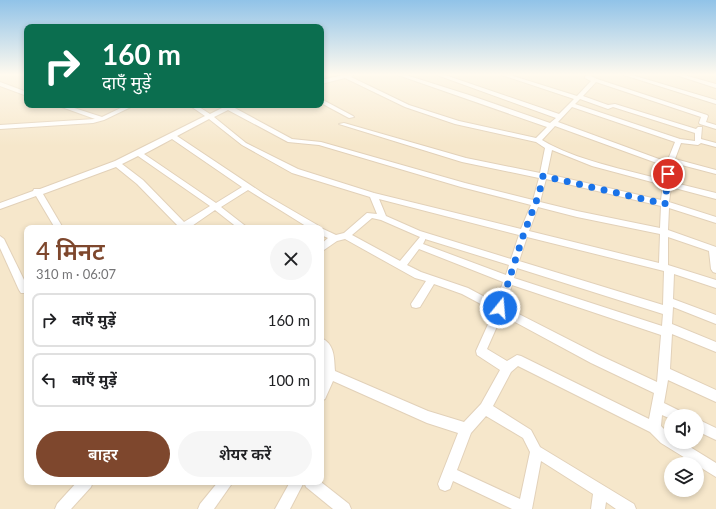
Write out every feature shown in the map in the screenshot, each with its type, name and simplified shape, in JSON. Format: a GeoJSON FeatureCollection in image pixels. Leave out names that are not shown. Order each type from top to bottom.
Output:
{"type":"FeatureCollection","features":[{"type":"Feature","properties":{"kind":"street"},"geometry":{"type":"LineString","coordinates":[[393,99],[407,106],[456,123],[538,140],[549,147],[595,164],[716,196]]}},
{"type":"Feature","properties":{"kind":"street"},"geometry":{"type":"LineString","coordinates":[[476,99],[555,122],[670,162],[716,172]]}},
{"type":"Feature","properties":{"kind":"street"},"geometry":{"type":"LineString","coordinates":[[498,99],[555,122]]}},
{"type":"Feature","properties":{"kind":"street"},"geometry":{"type":"LineString","coordinates":[[572,99],[679,141],[698,143],[698,132],[705,116],[653,99]]}},
{"type":"Feature","properties":{"kind":"street"},"geometry":{"type":"LineString","coordinates":[[705,99],[716,102]]}},
{"type":"Feature","properties":{"kind":"street"},"geometry":{"type":"LineString","coordinates":[[538,140],[576,100]]}},
{"type":"Feature","properties":{"kind":"street"},"geometry":{"type":"LineString","coordinates":[[576,100],[608,107],[613,105],[698,132]]}},
{"type":"Feature","properties":{"kind":"street"},"geometry":{"type":"LineString","coordinates":[[324,103],[351,117]]}},
{"type":"Feature","properties":{"kind":"street"},"geometry":{"type":"LineString","coordinates":[[68,108],[102,119]]}},
{"type":"Feature","properties":{"kind":"street"},"geometry":{"type":"LineString","coordinates":[[0,127],[93,121],[102,119],[126,108]]}},
{"type":"Feature","properties":{"kind":"street"},"geometry":{"type":"LineString","coordinates":[[197,108],[244,144],[295,171],[373,195],[666,268],[716,284]]}},
{"type":"Feature","properties":{"kind":"street"},"geometry":{"type":"LineString","coordinates":[[0,206],[117,164],[226,108]]}},
{"type":"Feature","properties":{"kind":"street"},"geometry":{"type":"LineString","coordinates":[[233,108],[290,141],[319,143],[464,185],[577,214],[664,232],[715,254],[716,269]]}},
{"type":"Feature","properties":{"kind":"street"},"geometry":{"type":"LineString","coordinates":[[702,123],[716,127]]}},
{"type":"Feature","properties":{"kind":"street"},"geometry":{"type":"LineString","coordinates":[[342,124],[465,160],[665,204],[716,220]]}},
{"type":"Feature","properties":{"kind":"street"},"geometry":{"type":"LineString","coordinates":[[173,136],[247,187],[311,225]]}},
{"type":"Feature","properties":{"kind":"street"},"geometry":{"type":"LineString","coordinates":[[698,140],[716,145]]}},
{"type":"Feature","properties":{"kind":"street"},"geometry":{"type":"LineString","coordinates":[[654,428],[664,372],[667,330],[668,306],[664,232],[665,204],[670,162],[679,141]]}},
{"type":"Feature","properties":{"kind":"street"},"geometry":{"type":"LineString","coordinates":[[507,368],[481,351],[500,308],[543,176],[549,147]]}},
{"type":"Feature","properties":{"kind":"street"},"geometry":{"type":"LineString","coordinates":[[138,153],[216,206],[240,225]]}},
{"type":"Feature","properties":{"kind":"street"},"geometry":{"type":"LineString","coordinates":[[117,164],[140,182],[182,225]]}},
{"type":"Feature","properties":{"kind":"street"},"geometry":{"type":"LineString","coordinates":[[187,225],[247,187]]}},
{"type":"Feature","properties":{"kind":"street"},"geometry":{"type":"LineString","coordinates":[[37,192],[57,225]]}},
{"type":"Feature","properties":{"kind":"street"},"geometry":{"type":"LineString","coordinates":[[373,195],[383,218]]}},
{"type":"Feature","properties":{"kind":"street"},"geometry":{"type":"LineString","coordinates":[[324,247],[335,238],[346,236],[370,215],[383,218],[424,236],[716,320]]}},
{"type":"Feature","properties":{"kind":"street"},"geometry":{"type":"LineString","coordinates":[[324,232],[335,238]]}},
{"type":"Feature","properties":{"kind":"street"},"geometry":{"type":"LineString","coordinates":[[346,236],[418,275],[465,291],[661,390]]}},
{"type":"Feature","properties":{"kind":"street"},"geometry":{"type":"LineString","coordinates":[[401,266],[424,236]]}},
{"type":"Feature","properties":{"kind":"street"},"geometry":{"type":"LineString","coordinates":[[0,239],[24,290]]}},
{"type":"Feature","properties":{"kind":"street"},"geometry":{"type":"LineString","coordinates":[[417,245],[509,280],[716,347]]}},
{"type":"Feature","properties":{"kind":"street"},"geometry":{"type":"LineString","coordinates":[[416,304],[432,280]]}},
{"type":"Feature","properties":{"kind":"street"},"geometry":{"type":"LineString","coordinates":[[324,346],[328,350],[330,374],[324,387]]}},
{"type":"Feature","properties":{"kind":"street"},"geometry":{"type":"LineString","coordinates":[[536,451],[525,509],[447,478],[466,429],[485,408],[507,368],[517,360],[654,428],[664,439],[716,470]]}},
{"type":"Feature","properties":{"kind":"street"},"geometry":{"type":"LineString","coordinates":[[664,372],[716,396]]}},
{"type":"Feature","properties":{"kind":"street"},"geometry":{"type":"LineString","coordinates":[[330,374],[428,417],[466,429]]}},
{"type":"Feature","properties":{"kind":"street"},"geometry":{"type":"LineString","coordinates":[[658,406],[664,409]]}},
{"type":"Feature","properties":{"kind":"street"},"geometry":{"type":"LineString","coordinates":[[485,408],[527,434],[536,451],[629,509]]}},
{"type":"Feature","properties":{"kind":"street"},"geometry":{"type":"LineString","coordinates":[[704,428],[716,434]]}},
{"type":"Feature","properties":{"kind":"street"},"geometry":{"type":"LineString","coordinates":[[62,509],[83,485]]}},
{"type":"Feature","properties":{"kind":"street"},"geometry":{"type":"LineString","coordinates":[[205,509],[224,485]]}},
{"type":"Feature","properties":{"kind":"street"},"geometry":{"type":"LineString","coordinates":[[282,509],[295,485]]}},
{"type":"Feature","properties":{"kind":"street"},"geometry":{"type":"LineString","coordinates":[[314,485],[344,509]]}},
{"type":"Feature","properties":{"kind":"street"},"geometry":{"type":"LineString","coordinates":[[598,509],[600,491]]}},
{"type":"Feature","properties":{"kind":"shaded area"},"geometry":{"type":"Polygon","coordinates":[[[0,99],[24,99],[24,108],[324,108],[324,99],[716,99],[716,509],[0,509],[0,99]]]}},
{"type":"Feature","properties":{"kind":"route"},"geometry":{"type":"LineString","coordinates":[[500,308],[524,233],[539,194],[543,176],[665,204],[668,174]]}}]}
